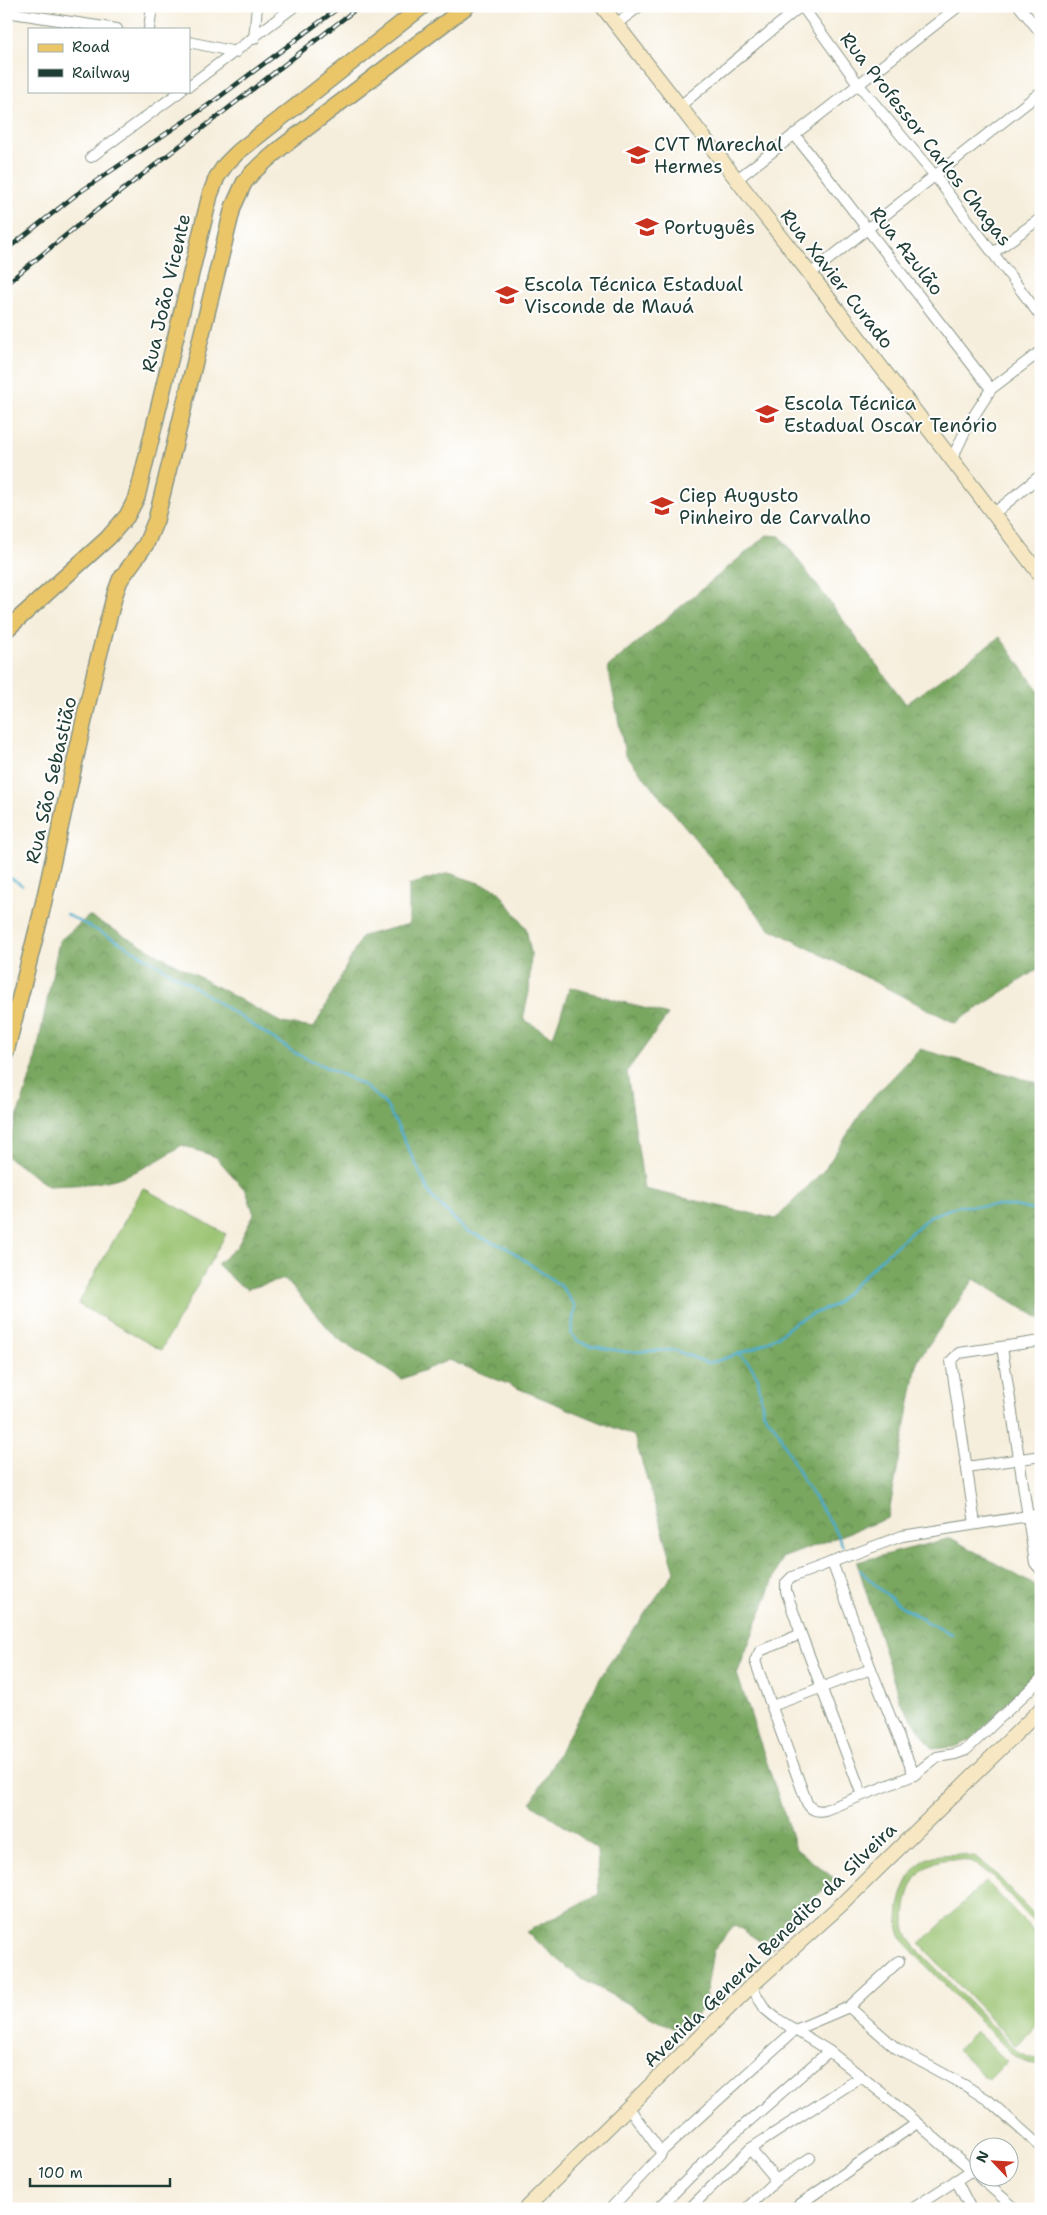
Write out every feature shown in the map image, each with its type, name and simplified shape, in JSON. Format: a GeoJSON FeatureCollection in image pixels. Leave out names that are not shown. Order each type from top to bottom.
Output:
{"type":"FeatureCollection","features":[{"type":"Feature","properties":{"kind":"main road","name":"Rua João Vicente"},"geometry":{"type":"LineString","coordinates":[[6,630],[108,538],[121,524],[132,507],[146,466],[192,265],[216,177],[238,152],[423,6]]}},
{"type":"Feature","properties":{"kind":"main road"},"geometry":{"type":"LineString","coordinates":[[192,265],[216,271],[238,194],[253,172],[282,147],[467,6]]}},
{"type":"Feature","properties":{"kind":"main road","name":"Rua Xavier Curado"},"geometry":{"type":"LineString","coordinates":[[602,6],[1041,576]]}},
{"type":"Feature","properties":{"kind":"main road"},"geometry":{"type":"LineString","coordinates":[[406,20],[422,40]]}},
{"type":"Feature","properties":{"kind":"main road"},"geometry":{"type":"LineString","coordinates":[[273,124],[282,147]]}},
{"type":"Feature","properties":{"kind":"main road","name":"Rua São Sebastião"},"geometry":{"type":"LineString","coordinates":[[6,1052],[41,914],[115,594],[120,580],[141,552],[161,502],[216,271]]}},
{"type":"Feature","properties":{"kind":"main road","name":"Avenida General Benedito da Silveira"},"geometry":{"type":"LineString","coordinates":[[525,2209],[751,1986],[842,1904],[1041,1709]]}},
{"type":"Feature","properties":{"kind":"street"},"geometry":{"type":"LineString","coordinates":[[44,18],[45,6]]}},
{"type":"Feature","properties":{"kind":"street"},"geometry":{"type":"LineString","coordinates":[[149,28],[152,6]]}},
{"type":"Feature","properties":{"kind":"street"},"geometry":{"type":"LineString","coordinates":[[254,38],[257,6]]}},
{"type":"Feature","properties":{"kind":"street"},"geometry":{"type":"LineString","coordinates":[[190,85],[295,6]]}},
{"type":"Feature","properties":{"kind":"street"},"geometry":{"type":"LineString","coordinates":[[616,24],[640,6]]}},
{"type":"Feature","properties":{"kind":"street"},"geometry":{"type":"LineString","coordinates":[[680,106],[802,6]]}},
{"type":"Feature","properties":{"kind":"street","name":"Rua Professor Carlos Chagas"},"geometry":{"type":"LineString","coordinates":[[802,6],[859,85],[935,176],[1041,317]]}},
{"type":"Feature","properties":{"kind":"street"},"geometry":{"type":"LineString","coordinates":[[736,180],[959,6]]}},
{"type":"Feature","properties":{"kind":"street"},"geometry":{"type":"LineString","coordinates":[[1019,6],[1041,33]]}},
{"type":"Feature","properties":{"kind":"street"},"geometry":{"type":"LineString","coordinates":[[6,12],[110,28]]}},
{"type":"Feature","properties":{"kind":"street"},"geometry":{"type":"LineString","coordinates":[[190,42],[236,52]]}},
{"type":"Feature","properties":{"kind":"street"},"geometry":{"type":"LineString","coordinates":[[91,157],[180,92]]}},
{"type":"Feature","properties":{"kind":"street"},"geometry":{"type":"LineString","coordinates":[[810,274],[1041,92]]}},
{"type":"Feature","properties":{"kind":"street","name":"Rua Azulão"},"geometry":{"type":"LineString","coordinates":[[794,134],[991,389]]}},
{"type":"Feature","properties":{"kind":"street"},"geometry":{"type":"LineString","coordinates":[[993,253],[1041,218]]}},
{"type":"Feature","properties":{"kind":"street"},"geometry":{"type":"LineString","coordinates":[[952,459],[978,407],[991,389],[1041,351]]}},
{"type":"Feature","properties":{"kind":"street"},"geometry":{"type":"LineString","coordinates":[[993,514],[1041,475]]}},
{"type":"Feature","properties":{"kind":"street"},"geometry":{"type":"LineString","coordinates":[[975,1524],[951,1361],[960,1353],[1041,1341]]}},
{"type":"Feature","properties":{"kind":"street"},"geometry":{"type":"LineString","coordinates":[[1002,1347],[1035,1563],[1041,1570]]}},
{"type":"Feature","properties":{"kind":"street"},"geometry":{"type":"LineString","coordinates":[[967,1467],[1041,1456]]}},
{"type":"Feature","properties":{"kind":"street"},"geometry":{"type":"LineString","coordinates":[[862,1795],[801,1634],[786,1591],[786,1583],[792,1577],[902,1536],[1041,1514]]}},
{"type":"Feature","properties":{"kind":"street"},"geometry":{"type":"LineString","coordinates":[[832,1562],[871,1669],[914,1775]]}},
{"type":"Feature","properties":{"kind":"street"},"geometry":{"type":"LineString","coordinates":[[801,1634],[760,1651],[756,1656],[756,1666],[811,1808],[822,1811],[914,1775],[935,1757],[956,1754],[966,1750],[1041,1680]]}},
{"type":"Feature","properties":{"kind":"street"},"geometry":{"type":"LineString","coordinates":[[772,1706],[871,1669]]}},
{"type":"Feature","properties":{"kind":"street"},"geometry":{"type":"LineString","coordinates":[[610,2209],[662,2152],[795,2030],[849,2007],[899,1961]]}},
{"type":"Feature","properties":{"kind":"street"},"geometry":{"type":"LineString","coordinates":[[751,1986],[765,2008],[795,2030],[829,2051],[970,2169]]}},
{"type":"Feature","properties":{"kind":"street"},"geometry":{"type":"LineString","coordinates":[[849,2007],[896,2048],[988,2100],[1041,2147]]}},
{"type":"Feature","properties":{"kind":"street"},"geometry":{"type":"LineString","coordinates":[[658,2209],[726,2141],[829,2051]]}},
{"type":"Feature","properties":{"kind":"street"},"geometry":{"type":"LineString","coordinates":[[689,2209],[750,2149],[861,2077]]}},
{"type":"Feature","properties":{"kind":"street"},"geometry":{"type":"LineString","coordinates":[[629,2108],[662,2152]]}},
{"type":"Feature","properties":{"kind":"street"},"geometry":{"type":"LineString","coordinates":[[799,2207],[917,2123]]}},
{"type":"Feature","properties":{"kind":"street"},"geometry":{"type":"LineString","coordinates":[[750,2149],[776,2180]]}},
{"type":"Feature","properties":{"kind":"street"},"geometry":{"type":"LineString","coordinates":[[747,2208],[776,2180],[810,2158]]}},
{"type":"Feature","properties":{"kind":"street"},"geometry":{"type":"LineString","coordinates":[[912,2209],[956,2180],[970,2177]]}},
{"type":"Feature","properties":{"kind":"street"},"geometry":{"type":"LineString","coordinates":[[956,2180],[971,2209]]}},
{"type":"Feature","properties":{"kind":"street"},"geometry":{"type":"LineString","coordinates":[[992,2188],[1016,2209]]}},
{"type":"Feature","properties":{"kind":"green space"},"geometry":{"type":"Polygon","coordinates":[[[767,535],[780,536],[906,704],[1000,637],[1041,694],[1041,967],[955,1023],[769,928],[625,754],[608,667],[767,535]]]}},
{"type":"Feature","properties":{"kind":"green space"},"geometry":{"type":"Polygon","coordinates":[[[449,873],[497,889],[526,928],[531,953],[529,992],[523,1019],[553,1037],[570,987],[668,1015],[627,1071],[644,1189],[776,1219],[825,1169],[867,1104],[920,1049],[1041,1084],[1041,1319],[974,1279],[918,1360],[888,1518],[782,1558],[737,1674],[796,1849],[835,1879],[794,1916],[772,1949],[735,1925],[713,1951],[704,2007],[678,2031],[580,1978],[526,1932],[599,1894],[597,1849],[531,1803],[606,1668],[675,1571],[634,1436],[449,1360],[402,1379],[337,1338],[285,1279],[247,1289],[237,1283],[217,1264],[237,1247],[254,1214],[246,1191],[216,1157],[182,1145],[147,1166],[115,1179],[86,1184],[48,1186],[6,1156],[6,1150],[34,1066],[59,941],[89,916],[282,1023],[314,1028],[362,936],[409,924],[409,885],[449,873]]]}},
{"type":"Feature","properties":{"kind":"green space"},"geometry":{"type":"Polygon","coordinates":[[[143,1188],[226,1234],[161,1350],[78,1304],[143,1188]]]}},
{"type":"Feature","properties":{"kind":"green space"},"geometry":{"type":"Polygon","coordinates":[[[951,1538],[1041,1589],[1041,1669],[971,1740],[955,1747],[933,1749],[900,1702],[857,1562],[951,1538]]]}},
{"type":"Feature","properties":{"kind":"green space"},"geometry":{"type":"Polygon","coordinates":[[[959,1854],[977,1858],[991,1869],[1041,1922],[1041,1931],[998,1883],[980,1867],[973,1863],[947,1859],[927,1867],[919,1874],[913,1884],[906,1911],[905,1924],[907,1934],[918,1950],[1018,2052],[1030,2058],[1041,2059],[1041,2065],[1028,2063],[1014,2056],[914,1953],[902,1938],[899,1929],[899,1906],[902,1894],[913,1872],[928,1858],[939,1855],[959,1854]]]}},
{"type":"Feature","properties":{"kind":"green space"},"geometry":{"type":"Polygon","coordinates":[[[986,1881],[1041,1939],[1041,2022],[1016,2046],[920,1944],[986,1881]]]}},
{"type":"Feature","properties":{"kind":"green space"},"geometry":{"type":"Polygon","coordinates":[[[975,2031],[1007,2061],[989,2080],[957,2050],[975,2031]]]}},
{"type":"Feature","properties":{"kind":"waterway"},"geometry":{"type":"LineString","coordinates":[[6,875],[22,885]]}},
{"type":"Feature","properties":{"kind":"waterway"},"geometry":{"type":"LineString","coordinates":[[66,914],[119,942],[187,982],[295,1053],[360,1083],[374,1094],[386,1105],[431,1196],[466,1231],[507,1248],[561,1286],[575,1306],[571,1334],[578,1341],[591,1346],[627,1352],[674,1350],[707,1363],[717,1361],[755,1348],[778,1336],[797,1321],[834,1305],[882,1258],[930,1216],[958,1206],[1014,1206],[1041,1212]]}},
{"type":"Feature","properties":{"kind":"waterway"},"geometry":{"type":"LineString","coordinates":[[739,1354],[750,1364],[758,1378],[763,1411],[778,1431],[802,1479],[832,1525],[843,1546]]}},
{"type":"Feature","properties":{"kind":"waterway"},"geometry":{"type":"LineString","coordinates":[[860,1570],[903,1607],[952,1634]]}},
{"type":"Feature","properties":{"kind":"railway"},"geometry":{"type":"LineString","coordinates":[[6,250],[77,194],[214,101],[341,6]]}},
{"type":"Feature","properties":{"kind":"railway"},"geometry":{"type":"LineString","coordinates":[[6,284],[93,213],[360,6]]}},
{"type":"Feature","properties":{"kind":"place","name":"CVT Marechal Hermes"},"geometry":{"type":"Point","coordinates":[638,155]}},
{"type":"Feature","properties":{"kind":"place","name":"Português"},"geometry":{"type":"Point","coordinates":[647,227]}},
{"type":"Feature","properties":{"kind":"place","name":"Escola Técnica Estadual Visconde de Mauá"},"geometry":{"type":"Point","coordinates":[507,295]}},
{"type":"Feature","properties":{"kind":"place","name":"Escola Técnica Estadual Oscar Tenório"},"geometry":{"type":"Point","coordinates":[767,414]}},
{"type":"Feature","properties":{"kind":"place","name":"Ciep Augusto Pinheiro de Carvalho"},"geometry":{"type":"Point","coordinates":[662,506]}}]}
